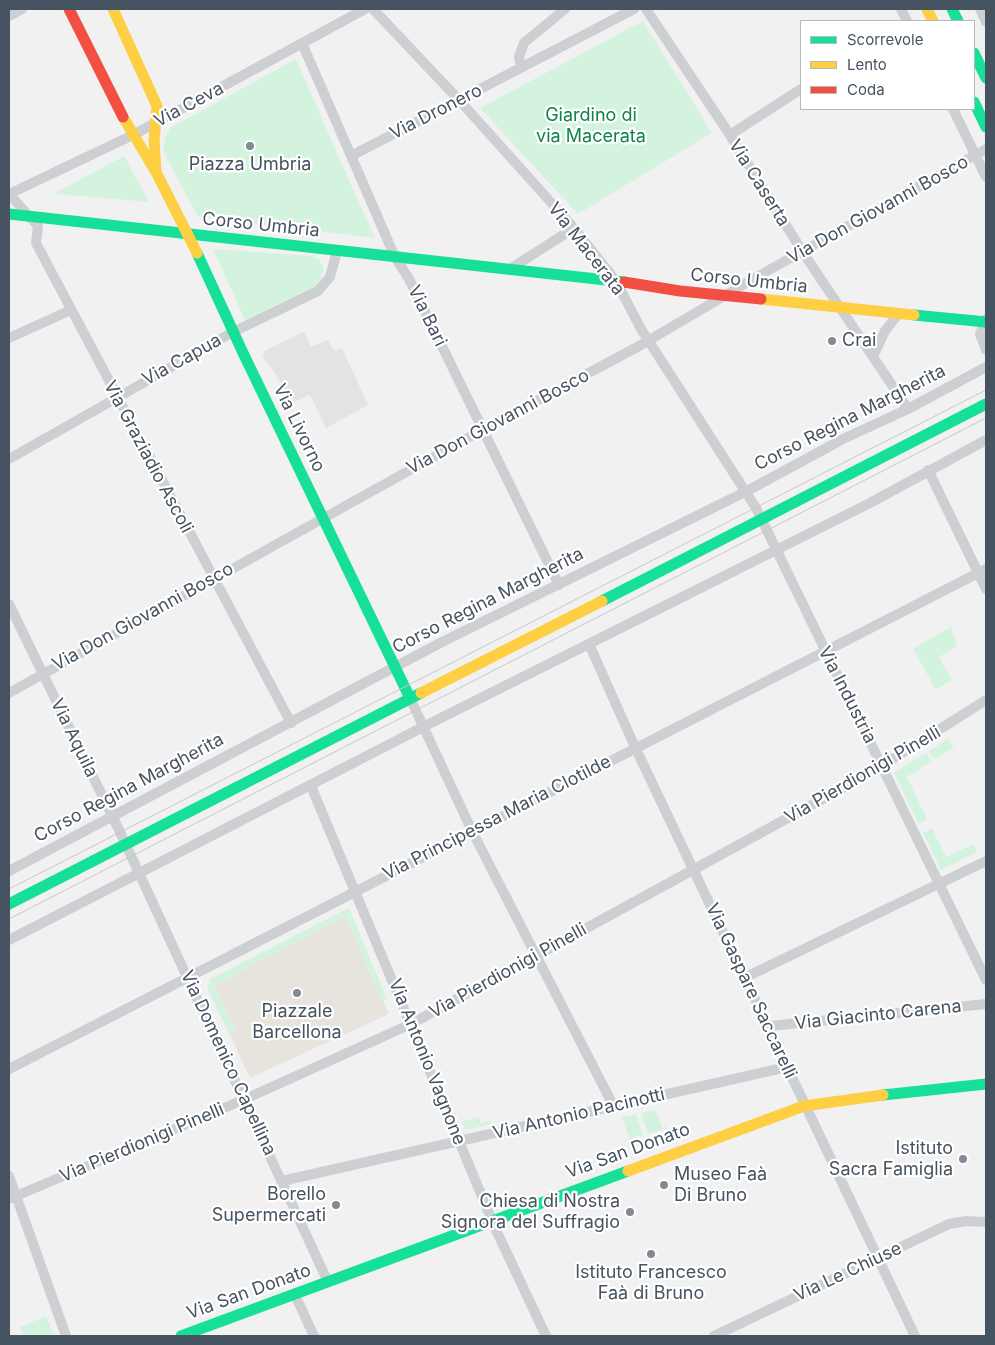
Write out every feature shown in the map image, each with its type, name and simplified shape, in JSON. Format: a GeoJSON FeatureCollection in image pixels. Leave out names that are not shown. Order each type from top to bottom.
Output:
{"type":"FeatureCollection","features":[{"type":"Feature","properties":{"kind":"main road","name":"Via Livorno"},"geometry":{"type":"LineString","coordinates":[[69,9],[113,100],[157,174],[188,235],[322,518],[410,698]]}},
{"type":"Feature","properties":{"kind":"main road","name":"Via Livorno"},"geometry":{"type":"LineString","coordinates":[[112,9],[156,102],[157,121],[154,141],[157,174]]}},
{"type":"Feature","properties":{"kind":"main road"},"geometry":{"type":"LineString","coordinates":[[975,55],[986,78]]}},
{"type":"Feature","properties":{"kind":"main road"},"geometry":{"type":"LineString","coordinates":[[975,104],[986,127]]}},
{"type":"Feature","properties":{"kind":"main road","name":"Corso Umbria"},"geometry":{"type":"LineString","coordinates":[[9,214],[616,281],[725,296],[986,322]]}},
{"type":"Feature","properties":{"kind":"main road"},"geometry":{"type":"LineString","coordinates":[[9,904],[986,404]]}},
{"type":"Feature","properties":{"kind":"main road","name":"Via San Donato"},"geometry":{"type":"LineString","coordinates":[[181,1336],[804,1106],[986,1084]]}},
{"type":"Feature","properties":{"kind":"street"},"geometry":{"type":"LineString","coordinates":[[9,16],[22,9]]}},
{"type":"Feature","properties":{"kind":"street","name":"Via Ceva"},"geometry":{"type":"LineString","coordinates":[[9,194],[133,135],[365,9]]}},
{"type":"Feature","properties":{"kind":"street","name":"Via Macerata"},"geometry":{"type":"LineString","coordinates":[[372,9],[460,101],[574,228],[616,281],[649,341],[747,491],[762,518]]}},
{"type":"Feature","properties":{"kind":"street"},"geometry":{"type":"LineString","coordinates":[[520,67],[519,57],[524,43],[565,9]]}},
{"type":"Feature","properties":{"kind":"street","name":"Via Dronero"},"geometry":{"type":"LineString","coordinates":[[351,156],[634,9]]}},
{"type":"Feature","properties":{"kind":"street","name":"Via Caserta"},"geometry":{"type":"LineString","coordinates":[[646,9],[730,135],[802,251],[908,409]]}},
{"type":"Feature","properties":{"kind":"street"},"geometry":{"type":"LineString","coordinates":[[980,9],[986,22]]}},
{"type":"Feature","properties":{"kind":"street","name":"Via Bari"},"geometry":{"type":"LineString","coordinates":[[302,43],[395,257],[410,279],[559,585]]}},
{"type":"Feature","properties":{"kind":"street"},"geometry":{"type":"LineString","coordinates":[[730,135],[800,90]]}},
{"type":"Feature","properties":{"kind":"street"},"geometry":{"type":"LineString","coordinates":[[954,110],[986,177]]}},
{"type":"Feature","properties":{"kind":"street","name":"Via Don Giovanni Bosco"},"geometry":{"type":"LineString","coordinates":[[9,693],[212,578],[649,341],[802,251],[986,149]]}},
{"type":"Feature","properties":{"kind":"street","name":"Via Graziadio Ascoli"},"geometry":{"type":"LineString","coordinates":[[9,194],[38,226],[36,244],[291,724]]}},
{"type":"Feature","properties":{"kind":"street"},"geometry":{"type":"LineString","coordinates":[[510,269],[574,228]]}},
{"type":"Feature","properties":{"kind":"street","name":"Via Capua"},"geometry":{"type":"LineString","coordinates":[[9,458],[233,332],[318,291],[330,277],[337,251]]}},
{"type":"Feature","properties":{"kind":"street"},"geometry":{"type":"LineString","coordinates":[[9,338],[71,310]]}},
{"type":"Feature","properties":{"kind":"street"},"geometry":{"type":"LineString","coordinates":[[873,356],[885,331],[899,313]]}},
{"type":"Feature","properties":{"kind":"street"},"geometry":{"type":"LineString","coordinates":[[986,322],[980,334],[986,350]]}},
{"type":"Feature","properties":{"kind":"street","name":"Corso Regina Margherita"},"geometry":{"type":"LineString","coordinates":[[9,871],[291,724],[395,666],[747,491],[843,439],[908,409],[986,367]]}},
{"type":"Feature","properties":{"kind":"street"},"geometry":{"type":"LineString","coordinates":[[9,940],[423,727],[870,503],[986,440]]}},
{"type":"Feature","properties":{"kind":"street"},"geometry":{"type":"LineString","coordinates":[[928,470],[982,571],[986,589]]}},
{"type":"Feature","properties":{"kind":"street","name":"Via Industria"},"geometry":{"type":"LineString","coordinates":[[762,518],[986,980]]}},
{"type":"Feature","properties":{"kind":"street","name":"Via Principessa Maria Clotilde"},"geometry":{"type":"LineString","coordinates":[[9,1069],[982,571]]}},
{"type":"Feature","properties":{"kind":"street","name":"Via Aquila"},"geometry":{"type":"LineString","coordinates":[[9,604],[126,844]]}},
{"type":"Feature","properties":{"kind":"street","name":"Via Gaspare Saccarelli"},"geometry":{"type":"LineString","coordinates":[[589,644],[635,747],[770,1026],[804,1106],[916,1336]]}},
{"type":"Feature","properties":{"kind":"street"},"geometry":{"type":"LineString","coordinates":[[410,698],[472,831],[614,1105]]}},
{"type":"Feature","properties":{"kind":"street","name":"Via Pierdionigi Pinelli"},"geometry":{"type":"LineString","coordinates":[[12,1197],[243,1100],[411,1024],[882,766],[986,700]]}},
{"type":"Feature","properties":{"kind":"street","name":"Via Antonio Vagnone"},"geometry":{"type":"LineString","coordinates":[[311,786],[492,1220],[546,1336]]}},
{"type":"Feature","properties":{"kind":"street","name":"Via Domenico Capellina"},"geometry":{"type":"LineString","coordinates":[[126,844],[328,1282]]}},
{"type":"Feature","properties":{"kind":"street"},"geometry":{"type":"LineString","coordinates":[[746,977],[986,861]]}},
{"type":"Feature","properties":{"kind":"street","name":"Via Giacinto Carena"},"geometry":{"type":"LineString","coordinates":[[770,1026],[986,1004]]}},
{"type":"Feature","properties":{"kind":"street","name":"Via Antonio Pacinotti"},"geometry":{"type":"LineString","coordinates":[[282,1181],[787,1066]]}},
{"type":"Feature","properties":{"kind":"street"},"geometry":{"type":"LineString","coordinates":[[9,1176],[12,1197],[66,1336]]}},
{"type":"Feature","properties":{"kind":"street","name":"Via Le Chiuse"},"geometry":{"type":"LineString","coordinates":[[719,1335],[949,1224],[966,1221],[986,1222]]}},
{"type":"Feature","properties":{"kind":"street"},"geometry":{"type":"LineString","coordinates":[[295,1294],[314,1336]]}},
{"type":"Feature","properties":{"kind":"shaded area"},"geometry":{"type":"Polygon","coordinates":[[[304,332],[311,347],[328,340],[334,351],[342,348],[368,405],[326,428],[310,395],[290,404],[275,373],[262,355],[266,350],[304,332]]]}},
{"type":"Feature","properties":{"kind":"shaded area","name":"Piazzale Barcellona"},"geometry":{"type":"Polygon","coordinates":[[[346,916],[389,1014],[250,1078],[229,1033],[236,1030],[214,985],[346,916]]]}},
{"type":"Feature","properties":{"kind":"green space","name":"Giardino di via Macerata"},"geometry":{"type":"Polygon","coordinates":[[[643,21],[712,133],[578,214],[480,108],[643,21]]]}},
{"type":"Feature","properties":{"kind":"green space","name":"Piazza Umbria"},"geometry":{"type":"Polygon","coordinates":[[[296,59],[375,238],[198,217],[163,151],[165,139],[170,128],[296,59]]]}},
{"type":"Feature","properties":{"kind":"green space"},"geometry":{"type":"Polygon","coordinates":[[[124,156],[149,202],[53,194],[124,156]]]}},
{"type":"Feature","properties":{"kind":"green space"},"geometry":{"type":"Polygon","coordinates":[[[213,249],[312,256],[319,259],[324,269],[318,286],[245,320],[213,249]]]}},
{"type":"Feature","properties":{"kind":"green space"},"geometry":{"type":"Polygon","coordinates":[[[951,627],[957,646],[939,657],[952,680],[936,690],[913,649],[951,627]]]}},
{"type":"Feature","properties":{"kind":"green space"},"geometry":{"type":"Polygon","coordinates":[[[948,739],[954,747],[934,759],[929,751],[948,739]]]}},
{"type":"Feature","properties":{"kind":"green space"},"geometry":{"type":"Polygon","coordinates":[[[926,753],[932,761],[907,777],[927,819],[919,824],[894,773],[926,753]]]}},
{"type":"Feature","properties":{"kind":"green space"},"geometry":{"type":"Polygon","coordinates":[[[932,828],[946,857],[973,844],[977,852],[941,870],[923,833],[932,828]]]}},
{"type":"Feature","properties":{"kind":"green space"},"geometry":{"type":"Polygon","coordinates":[[[349,908],[387,999],[382,1002],[346,916],[214,985],[236,1030],[229,1033],[207,988],[210,979],[349,908]]]}},
{"type":"Feature","properties":{"kind":"green space"},"geometry":{"type":"Polygon","coordinates":[[[656,1110],[663,1130],[648,1134],[641,1113],[656,1110]]]}},
{"type":"Feature","properties":{"kind":"green space"},"geometry":{"type":"Polygon","coordinates":[[[636,1114],[643,1136],[638,1135],[630,1140],[622,1117],[636,1114]]]}},
{"type":"Feature","properties":{"kind":"green space"},"geometry":{"type":"Polygon","coordinates":[[[479,1117],[481,1123],[490,1120],[491,1124],[465,1130],[462,1122],[479,1117]]]}},
{"type":"Feature","properties":{"kind":"green space"},"geometry":{"type":"Polygon","coordinates":[[[46,1316],[54,1336],[24,1336],[20,1327],[46,1316]]]}},
{"type":"Feature","properties":{"kind":"tram line"},"geometry":{"type":"LineString","coordinates":[[9,889],[986,390]]}},
{"type":"Feature","properties":{"kind":"tram line"},"geometry":{"type":"LineString","coordinates":[[9,919],[986,418]]}},
{"type":"Feature","properties":{"kind":"traffic: fast"},"geometry":{"type":"LineString","coordinates":[[952,9],[958,20]]}},
{"type":"Feature","properties":{"kind":"traffic: fast"},"geometry":{"type":"LineString","coordinates":[[975,55],[986,78]]}},
{"type":"Feature","properties":{"kind":"traffic: fast"},"geometry":{"type":"LineString","coordinates":[[975,104],[986,127]]}},
{"type":"Feature","properties":{"kind":"traffic: fast"},"geometry":{"type":"LineString","coordinates":[[9,214],[624,282]]}},
{"type":"Feature","properties":{"kind":"traffic: fast"},"geometry":{"type":"LineString","coordinates":[[197,253],[244,355],[410,698]]}},
{"type":"Feature","properties":{"kind":"traffic: fast"},"geometry":{"type":"LineString","coordinates":[[914,315],[986,322]]}},
{"type":"Feature","properties":{"kind":"traffic: fast"},"geometry":{"type":"LineString","coordinates":[[602,601],[986,404]]}},
{"type":"Feature","properties":{"kind":"traffic: fast"},"geometry":{"type":"LineString","coordinates":[[9,904],[421,693]]}},
{"type":"Feature","properties":{"kind":"traffic: fast"},"geometry":{"type":"LineString","coordinates":[[883,1095],[986,1084]]}},
{"type":"Feature","properties":{"kind":"traffic: fast"},"geometry":{"type":"LineString","coordinates":[[181,1336],[628,1171]]}},
{"type":"Feature","properties":{"kind":"traffic: slow"},"geometry":{"type":"LineString","coordinates":[[113,9],[157,106],[154,141],[156,170]]}},
{"type":"Feature","properties":{"kind":"traffic: slow"},"geometry":{"type":"LineString","coordinates":[[927,9],[932,20]]}},
{"type":"Feature","properties":{"kind":"traffic: slow"},"geometry":{"type":"LineString","coordinates":[[123,117],[157,174],[197,253]]}},
{"type":"Feature","properties":{"kind":"traffic: slow"},"geometry":{"type":"LineString","coordinates":[[761,299],[914,315]]}},
{"type":"Feature","properties":{"kind":"traffic: slow"},"geometry":{"type":"LineString","coordinates":[[421,693],[602,601]]}},
{"type":"Feature","properties":{"kind":"traffic: slow"},"geometry":{"type":"LineString","coordinates":[[628,1171],[804,1106],[883,1095]]}},
{"type":"Feature","properties":{"kind":"traffic: jam"},"geometry":{"type":"LineString","coordinates":[[69,9],[123,117]]}},
{"type":"Feature","properties":{"kind":"traffic: jam"},"geometry":{"type":"LineString","coordinates":[[624,282],[680,291],[761,299]]}},
{"type":"Feature","properties":{"kind":"place","name":"Piazza Umbria"},"geometry":{"type":"Point","coordinates":[250,146]}},
{"type":"Feature","properties":{"kind":"place","name":"Crai"},"geometry":{"type":"Point","coordinates":[832,341]}},
{"type":"Feature","properties":{"kind":"place","name":"Piazzale Barcellona"},"geometry":{"type":"Point","coordinates":[297,993]}},
{"type":"Feature","properties":{"kind":"place","name":"Istituto Sacra Famiglia"},"geometry":{"type":"Point","coordinates":[963,1159]}},
{"type":"Feature","properties":{"kind":"place","name":"Museo Faà Di Bruno"},"geometry":{"type":"Point","coordinates":[664,1185]}},
{"type":"Feature","properties":{"kind":"place","name":"Borello Supermercati"},"geometry":{"type":"Point","coordinates":[336,1205]}},
{"type":"Feature","properties":{"kind":"place","name":"Chiesa di Nostra Signora del Suffragio"},"geometry":{"type":"Point","coordinates":[630,1212]}},
{"type":"Feature","properties":{"kind":"place","name":"Istituto Francesco Faà di Bruno"},"geometry":{"type":"Point","coordinates":[651,1254]}}]}
